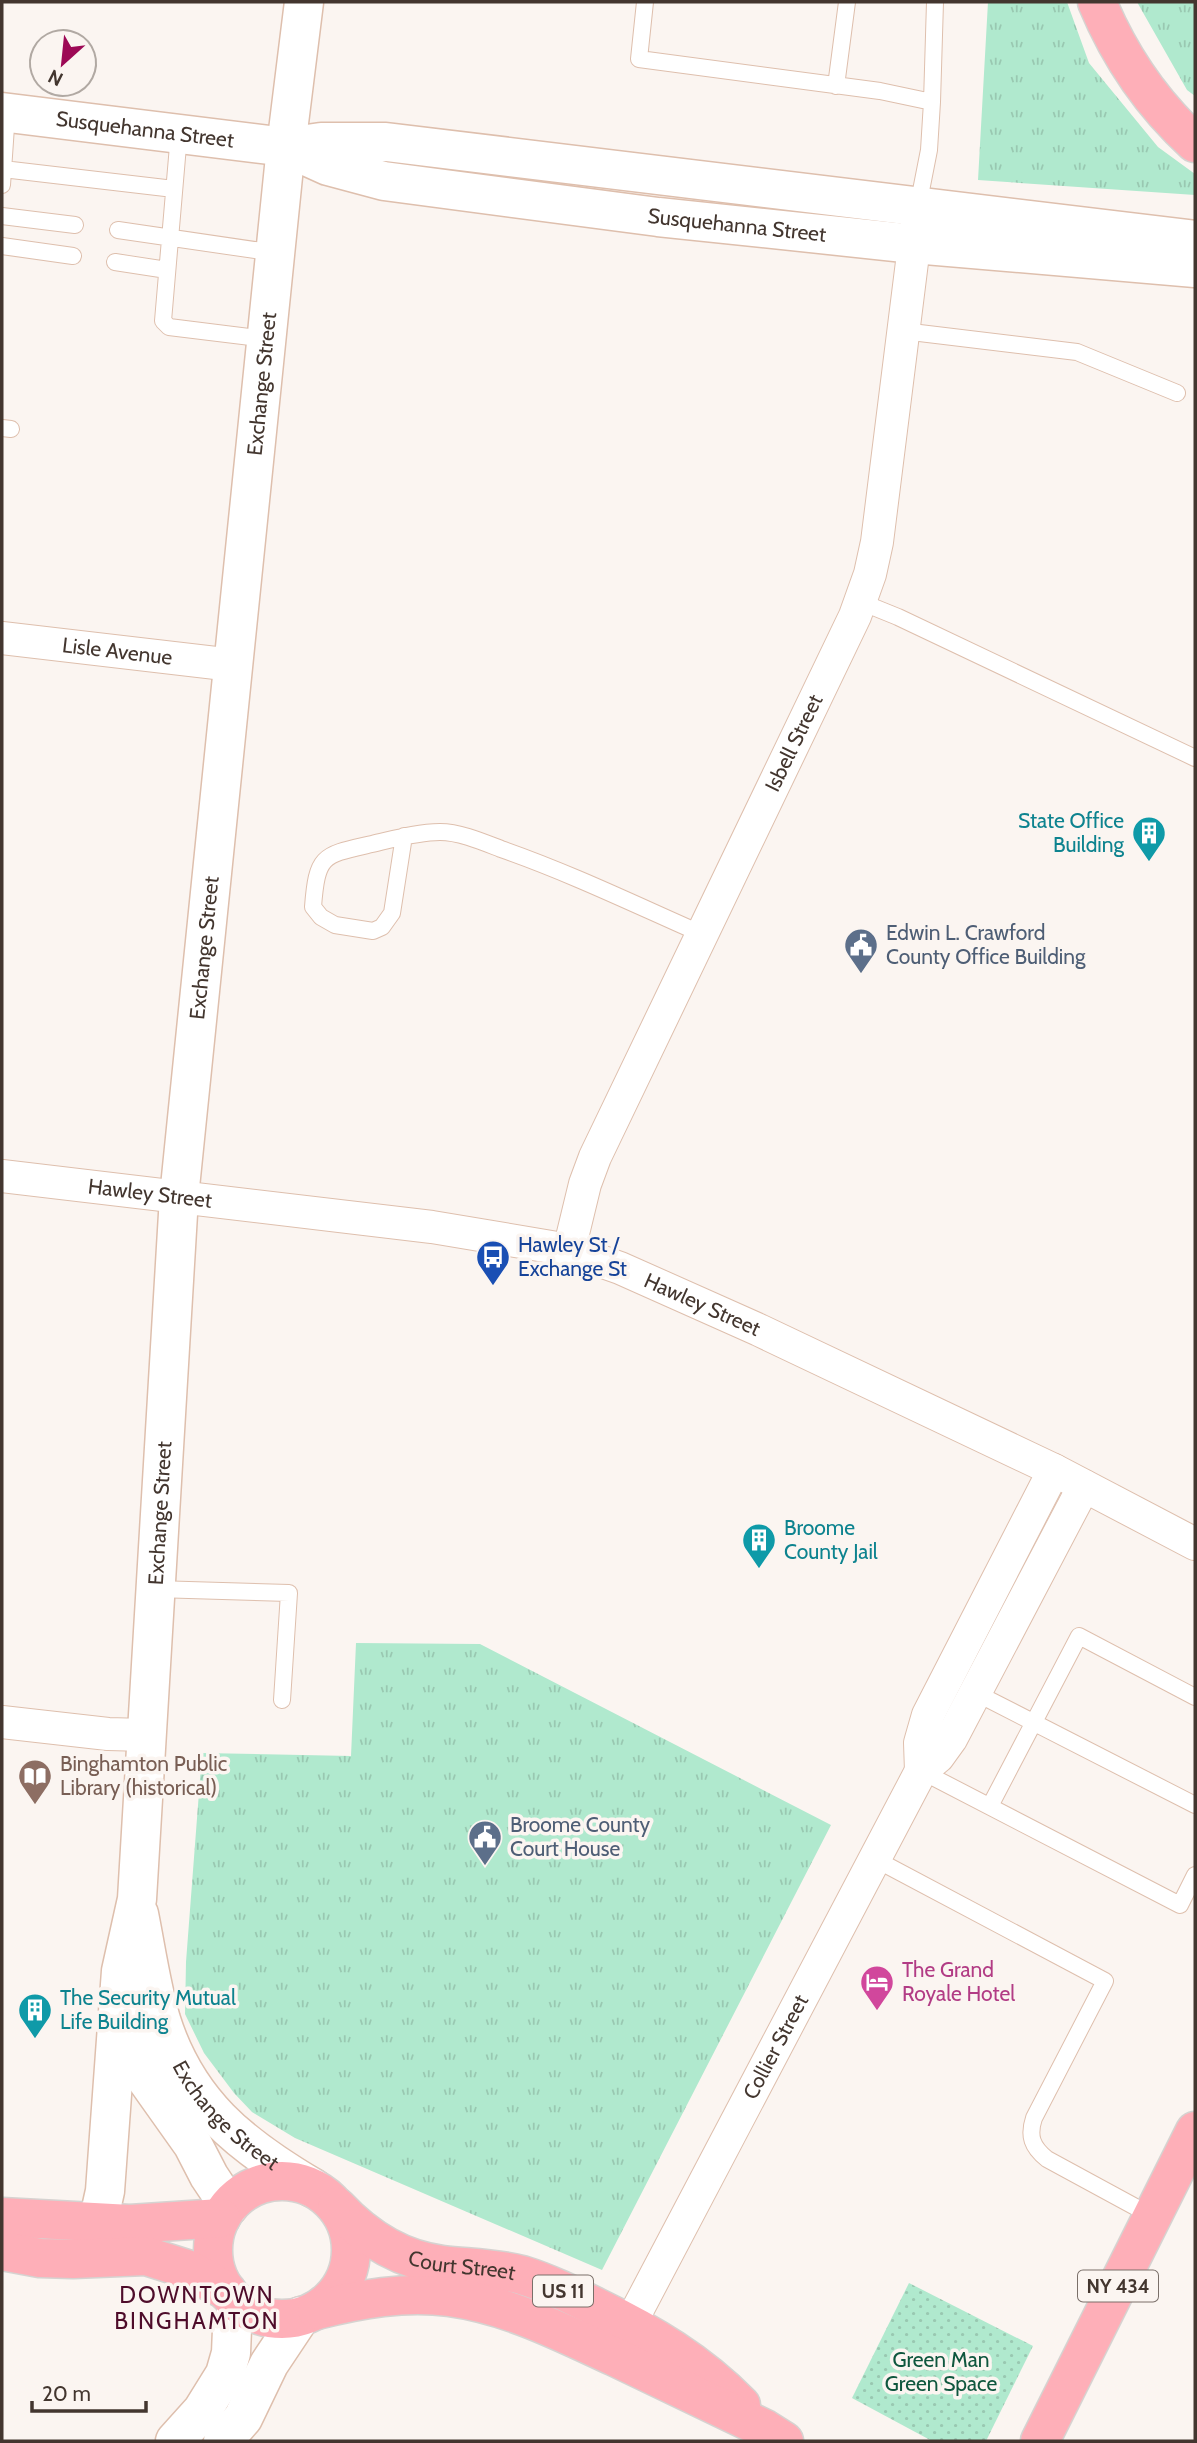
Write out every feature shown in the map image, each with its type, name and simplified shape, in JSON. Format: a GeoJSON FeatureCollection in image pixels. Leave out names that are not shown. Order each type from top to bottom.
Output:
{"type":"FeatureCollection","features":[{"type":"Feature","properties":{"kind":"main road","name":"Exchange Street"},"geometry":{"type":"LineString","coordinates":[[92,2223],[101,2209],[105,2191],[119,1988],[123,1956],[137,1899],[179,1197],[286,147],[304,2]]}},
{"type":"Feature","properties":{"kind":"main road"},"geometry":{"type":"LineString","coordinates":[[1097,2],[1124,58],[1149,93],[1195,143]]}},
{"type":"Feature","properties":{"kind":"main road","name":"Susquehanna Street"},"geometry":{"type":"LineString","coordinates":[[4,112],[286,147],[321,142],[386,142],[1195,240]]}},
{"type":"Feature","properties":{"kind":"main road","name":"Susquehanna Street"},"geometry":{"type":"LineString","coordinates":[[286,147],[346,172],[384,181],[658,216],[914,244],[1195,268]]}},
{"type":"Feature","properties":{"kind":"main road","name":"Exchange Street"},"geometry":{"type":"LineString","coordinates":[[137,1899],[160,2014],[177,2059],[191,2084],[207,2107],[240,2139],[325,2198]]}},
{"type":"Feature","properties":{"kind":"main road","name":"Exchange Street"},"geometry":{"type":"LineString","coordinates":[[119,1988],[123,2021],[144,2076],[193,2145],[225,2212]]}},
{"type":"Feature","properties":{"kind":"main road","name":"NY 434"},"geometry":{"type":"LineString","coordinates":[[1040,2441],[1195,2131]]}},
{"type":"Feature","properties":{"kind":"main road"},"geometry":{"type":"LineString","coordinates":[[175,2441],[202,2412],[225,2374],[231,2353],[232,2297],[216,2270],[213,2255],[214,2240],[225,2212],[247,2191],[268,2183],[290,2182],[325,2198],[350,2236],[352,2252],[349,2267],[339,2289],[329,2301],[309,2313],[269,2364],[243,2418],[223,2441]]}},
{"type":"Feature","properties":{"kind":"main road","name":"Court Street"},"geometry":{"type":"LineString","coordinates":[[325,2198],[370,2237],[405,2256],[442,2265],[488,2268],[522,2276],[569,2294],[630,2324],[706,2371],[774,2435]]}},
{"type":"Feature","properties":{"kind":"main road"},"geometry":{"type":"LineString","coordinates":[[2,2217],[130,2224],[225,2212]]}},
{"type":"Feature","properties":{"kind":"main road","name":"US 11"},"geometry":{"type":"LineString","coordinates":[[2,2251],[65,2259],[146,2256],[187,2269],[252,2312],[268,2318],[285,2319],[309,2313]]}},
{"type":"Feature","properties":{"kind":"main road","name":"Court Street"},"geometry":{"type":"LineString","coordinates":[[309,2313],[378,2298],[413,2295],[482,2303],[562,2332],[774,2435]]}},
{"type":"Feature","properties":{"kind":"street","name":"Isbell Street"},"geometry":{"type":"LineString","coordinates":[[569,1250],[589,1171],[861,602],[877,542],[918,206]]}},
{"type":"Feature","properties":{"kind":"street","name":"Lisle Avenue"},"geometry":{"type":"LineString","coordinates":[[2,638],[233,665]]}},
{"type":"Feature","properties":{"kind":"street","name":"Hawley Street"},"geometry":{"type":"LineString","coordinates":[[2,1176],[432,1227],[569,1250],[612,1264],[747,1324],[1054,1470],[1195,1544]]}},
{"type":"Feature","properties":{"kind":"street","name":"Collier Street"},"geometry":{"type":"LineString","coordinates":[[921,1771],[920,1743],[928,1715],[1054,1470]]}},
{"type":"Feature","properties":{"kind":"street","name":"Collier Street"},"geometry":{"type":"LineString","coordinates":[[630,2324],[921,1771],[938,1757],[951,1739],[1084,1486]]}},
{"type":"Feature","properties":{"kind":"street"},"geometry":{"type":"LineString","coordinates":[[2,1722],[108,1734],[145,1735]]}},
{"type":"Feature","properties":{"kind":"lane"},"geometry":{"type":"LineString","coordinates":[[645,2],[639,59],[880,91],[932,102]]}},
{"type":"Feature","properties":{"kind":"lane"},"geometry":{"type":"LineString","coordinates":[[836,86],[847,2]]}},
{"type":"Feature","properties":{"kind":"lane"},"geometry":{"type":"LineString","coordinates":[[918,206],[929,150],[935,2]]}},
{"type":"Feature","properties":{"kind":"lane"},"geometry":{"type":"LineString","coordinates":[[4,112],[2,177],[174,189]]}},
{"type":"Feature","properties":{"kind":"lane"},"geometry":{"type":"LineString","coordinates":[[179,134],[163,321],[169,327],[266,339]]}},
{"type":"Feature","properties":{"kind":"lane"},"geometry":{"type":"LineString","coordinates":[[2,216],[75,225]]}},
{"type":"Feature","properties":{"kind":"lane"},"geometry":{"type":"LineString","coordinates":[[118,230],[275,253]]}},
{"type":"Feature","properties":{"kind":"lane"},"geometry":{"type":"LineString","coordinates":[[2,246],[73,256]]}},
{"type":"Feature","properties":{"kind":"lane"},"geometry":{"type":"LineString","coordinates":[[115,262],[167,270]]}},
{"type":"Feature","properties":{"kind":"lane"},"geometry":{"type":"LineString","coordinates":[[903,331],[1077,352],[1177,393]]}},
{"type":"Feature","properties":{"kind":"lane"},"geometry":{"type":"LineString","coordinates":[[861,602],[1195,758]]}},
{"type":"Feature","properties":{"kind":"lane"},"geometry":{"type":"LineString","coordinates":[[404,836],[392,913],[382,927],[373,931],[335,925],[321,917],[313,907],[315,878],[322,862],[332,853],[404,836],[441,832],[527,858],[702,934]]}},
{"type":"Feature","properties":{"kind":"lane"},"geometry":{"type":"LineString","coordinates":[[155,1589],[289,1593],[282,1700]]}},
{"type":"Feature","properties":{"kind":"lane"},"geometry":{"type":"LineString","coordinates":[[990,1806],[1079,1636],[1195,1697]]}},
{"type":"Feature","properties":{"kind":"lane"},"geometry":{"type":"LineString","coordinates":[[976,1693],[1195,1805]]}},
{"type":"Feature","properties":{"kind":"lane"},"geometry":{"type":"LineString","coordinates":[[921,1771],[1180,1905],[1195,1875]]}},
{"type":"Feature","properties":{"kind":"lane"},"geometry":{"type":"LineString","coordinates":[[874,1859],[1105,1981],[1034,2118],[1030,2132],[1035,2147],[1046,2159],[1153,2216]]}},
{"type":"Feature","properties":{"kind":"green space"},"geometry":{"type":"Polygon","coordinates":[[[988,2],[1067,2],[1089,63],[1158,147],[1195,174],[1195,195],[978,180],[988,2]]]}},
{"type":"Feature","properties":{"kind":"green space"},"geometry":{"type":"Polygon","coordinates":[[[1137,2],[1195,2],[1195,96],[1187,90],[1137,2]]]}},
{"type":"Feature","properties":{"kind":"green space"},"geometry":{"type":"Polygon","coordinates":[[[356,1643],[480,1644],[831,1825],[602,2270],[295,2138],[252,2112],[204,2053],[185,2014],[186,1962],[202,1753],[351,1756],[356,1643]]]}},
{"type":"Feature","properties":{"kind":"green space","name":"Green Man Green Space"},"geometry":{"type":"Polygon","coordinates":[[[909,2283],[1033,2346],[986,2441],[932,2441],[852,2398],[909,2283]]]}},
{"type":"Feature","properties":{"kind":"place","name":"State Office Building"},"geometry":{"type":"Point","coordinates":[1149,863]}},
{"type":"Feature","properties":{"kind":"place","name":"Edwin L. Crawford County Office Building"},"geometry":{"type":"Point","coordinates":[861,975]}},
{"type":"Feature","properties":{"kind":"place","name":"Hawley St / Exchange St"},"geometry":{"type":"Point","coordinates":[493,1287]}},
{"type":"Feature","properties":{"kind":"place","name":"Broome County Jail"},"geometry":{"type":"Point","coordinates":[759,1570]}},
{"type":"Feature","properties":{"kind":"place","name":"Binghamton Public Library (historical)"},"geometry":{"type":"Point","coordinates":[35,1806]}},
{"type":"Feature","properties":{"kind":"place","name":"Broome County Court House"},"geometry":{"type":"Point","coordinates":[485,1867]}},
{"type":"Feature","properties":{"kind":"place","name":"The Grand Royale Hotel"},"geometry":{"type":"Point","coordinates":[877,2012]}},
{"type":"Feature","properties":{"kind":"place","name":"The Security Mutual Life Building"},"geometry":{"type":"Point","coordinates":[35,2040]}},
{"type":"Feature","properties":{"kind":"district","name":"DOWNTOWN BINGHAMTON"},"geometry":{"type":"Point","coordinates":[197,2308]}}]}
